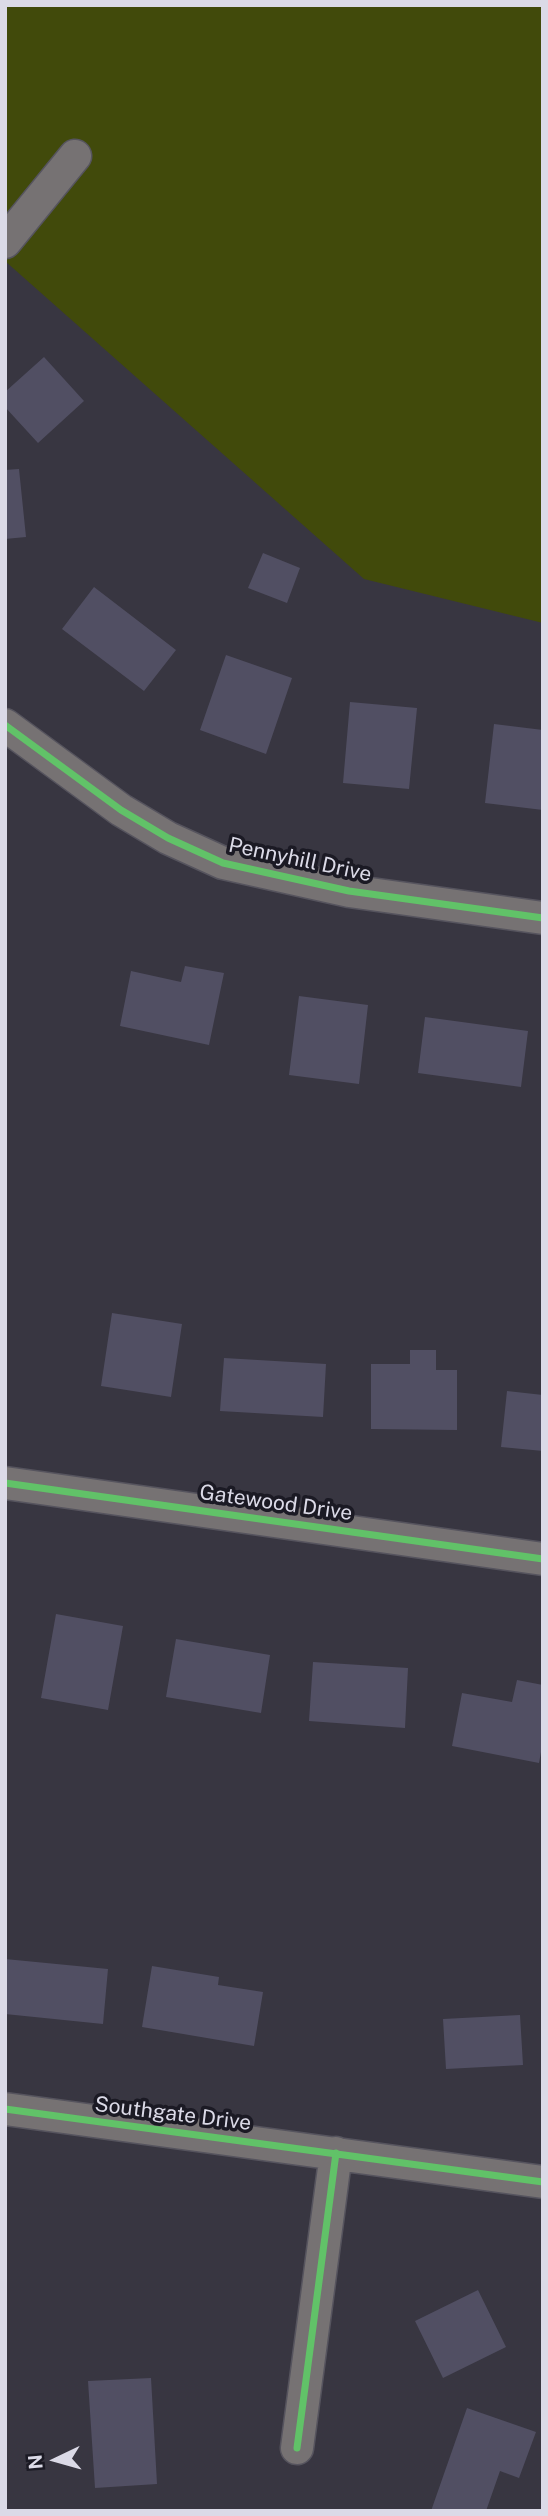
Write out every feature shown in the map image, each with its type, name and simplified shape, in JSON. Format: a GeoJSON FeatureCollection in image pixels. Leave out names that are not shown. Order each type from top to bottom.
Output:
{"type":"FeatureCollection","features":[{"type":"Feature","properties":{"kind":"street"},"geometry":{"type":"LineString","coordinates":[[5,242],[75,156]]}},
{"type":"Feature","properties":{"kind":"street","name":"Pennyhill Drive"},"geometry":{"type":"LineString","coordinates":[[5,725],[121,810],[168,838],[223,863],[349,891],[543,918]]}},
{"type":"Feature","properties":{"kind":"street","name":"Gatewood Drive"},"geometry":{"type":"LineString","coordinates":[[5,1483],[543,1559]]}},
{"type":"Feature","properties":{"kind":"street","name":"Southgate Drive"},"geometry":{"type":"LineString","coordinates":[[5,2109],[543,2182]]}},
{"type":"Feature","properties":{"kind":"street"},"geometry":{"type":"LineString","coordinates":[[297,2448],[336,2153]]}},
{"type":"Feature","properties":{"kind":"green space"},"geometry":{"type":"Polygon","coordinates":[[[5,5],[543,5],[543,623],[364,579],[5,261],[5,5]]]}},
{"type":"Feature","properties":{"kind":"building"},"geometry":{"type":"Polygon","coordinates":[[[44,357],[84,401],[38,443],[5,407],[5,392],[44,357]]]}},
{"type":"Feature","properties":{"kind":"building"},"geometry":{"type":"Polygon","coordinates":[[[19,469],[26,537],[5,539],[5,470],[19,469]]]}},
{"type":"Feature","properties":{"kind":"building"},"geometry":{"type":"Polygon","coordinates":[[[263,553],[300,568],[287,603],[248,588],[263,553]]]}},
{"type":"Feature","properties":{"kind":"building"},"geometry":{"type":"Polygon","coordinates":[[[94,587],[176,650],[144,691],[62,629],[94,587]]]}},
{"type":"Feature","properties":{"kind":"building"},"geometry":{"type":"Polygon","coordinates":[[[226,655],[292,678],[266,754],[200,730],[226,655]]]}},
{"type":"Feature","properties":{"kind":"building"},"geometry":{"type":"Polygon","coordinates":[[[350,702],[417,708],[409,789],[343,783],[350,702]]]}},
{"type":"Feature","properties":{"kind":"building"},"geometry":{"type":"Polygon","coordinates":[[[494,724],[543,730],[543,810],[485,803],[494,724]]]}},
{"type":"Feature","properties":{"kind":"building"},"geometry":{"type":"Polygon","coordinates":[[[185,966],[224,973],[209,1045],[120,1026],[131,971],[181,982],[185,966]]]}},
{"type":"Feature","properties":{"kind":"building"},"geometry":{"type":"Polygon","coordinates":[[[299,996],[368,1005],[359,1084],[289,1075],[299,996]]]}},
{"type":"Feature","properties":{"kind":"building"},"geometry":{"type":"Polygon","coordinates":[[[425,1017],[528,1031],[521,1087],[418,1073],[425,1017]]]}},
{"type":"Feature","properties":{"kind":"building"},"geometry":{"type":"Polygon","coordinates":[[[112,1313],[182,1324],[171,1397],[101,1386],[112,1313]]]}},
{"type":"Feature","properties":{"kind":"building"},"geometry":{"type":"Polygon","coordinates":[[[410,1350],[436,1350],[436,1370],[457,1370],[457,1430],[371,1429],[371,1364],[410,1364],[410,1350]]]}},
{"type":"Feature","properties":{"kind":"building"},"geometry":{"type":"Polygon","coordinates":[[[224,1358],[326,1364],[323,1417],[220,1411],[224,1358]]]}},
{"type":"Feature","properties":{"kind":"building"},"geometry":{"type":"Polygon","coordinates":[[[507,1391],[543,1395],[543,1451],[501,1447],[507,1391]]]}},
{"type":"Feature","properties":{"kind":"building"},"geometry":{"type":"Polygon","coordinates":[[[56,1614],[123,1626],[108,1710],[41,1698],[56,1614]]]}},
{"type":"Feature","properties":{"kind":"building"},"geometry":{"type":"Polygon","coordinates":[[[176,1639],[270,1655],[261,1713],[166,1697],[176,1639]]]}},
{"type":"Feature","properties":{"kind":"building"},"geometry":{"type":"Polygon","coordinates":[[[313,1662],[408,1668],[405,1728],[309,1721],[313,1662]]]}},
{"type":"Feature","properties":{"kind":"building"},"geometry":{"type":"Polygon","coordinates":[[[517,1680],[543,1685],[543,1741],[539,1763],[452,1746],[462,1693],[512,1702],[517,1680]]]}},
{"type":"Feature","properties":{"kind":"building"},"geometry":{"type":"Polygon","coordinates":[[[5,1959],[108,1969],[103,2024],[5,2014],[5,1959]]]}},
{"type":"Feature","properties":{"kind":"building"},"geometry":{"type":"Polygon","coordinates":[[[152,1966],[219,1977],[218,1985],[263,1992],[254,2046],[142,2027],[152,1966]]]}},
{"type":"Feature","properties":{"kind":"building"},"geometry":{"type":"Polygon","coordinates":[[[520,2015],[523,2065],[446,2069],[443,2019],[520,2015]]]}},
{"type":"Feature","properties":{"kind":"building"},"geometry":{"type":"Polygon","coordinates":[[[478,2290],[506,2347],[443,2378],[415,2321],[478,2290]]]}},
{"type":"Feature","properties":{"kind":"building"},"geometry":{"type":"Polygon","coordinates":[[[151,2378],[157,2484],[95,2488],[88,2381],[151,2378]]]}},
{"type":"Feature","properties":{"kind":"building"},"geometry":{"type":"Polygon","coordinates":[[[467,2408],[536,2432],[519,2478],[500,2471],[486,2511],[431,2511],[467,2408]]]}},
{"type":"Feature","properties":{"kind":"cycle path"},"geometry":{"type":"LineString","coordinates":[[5,725],[121,810],[168,838],[223,863],[349,891],[543,918]]}},
{"type":"Feature","properties":{"kind":"cycle path"},"geometry":{"type":"LineString","coordinates":[[5,1483],[543,1559]]}},
{"type":"Feature","properties":{"kind":"cycle path"},"geometry":{"type":"LineString","coordinates":[[5,2109],[543,2182]]}},
{"type":"Feature","properties":{"kind":"cycle path"},"geometry":{"type":"LineString","coordinates":[[297,2448],[336,2153]]}}]}
